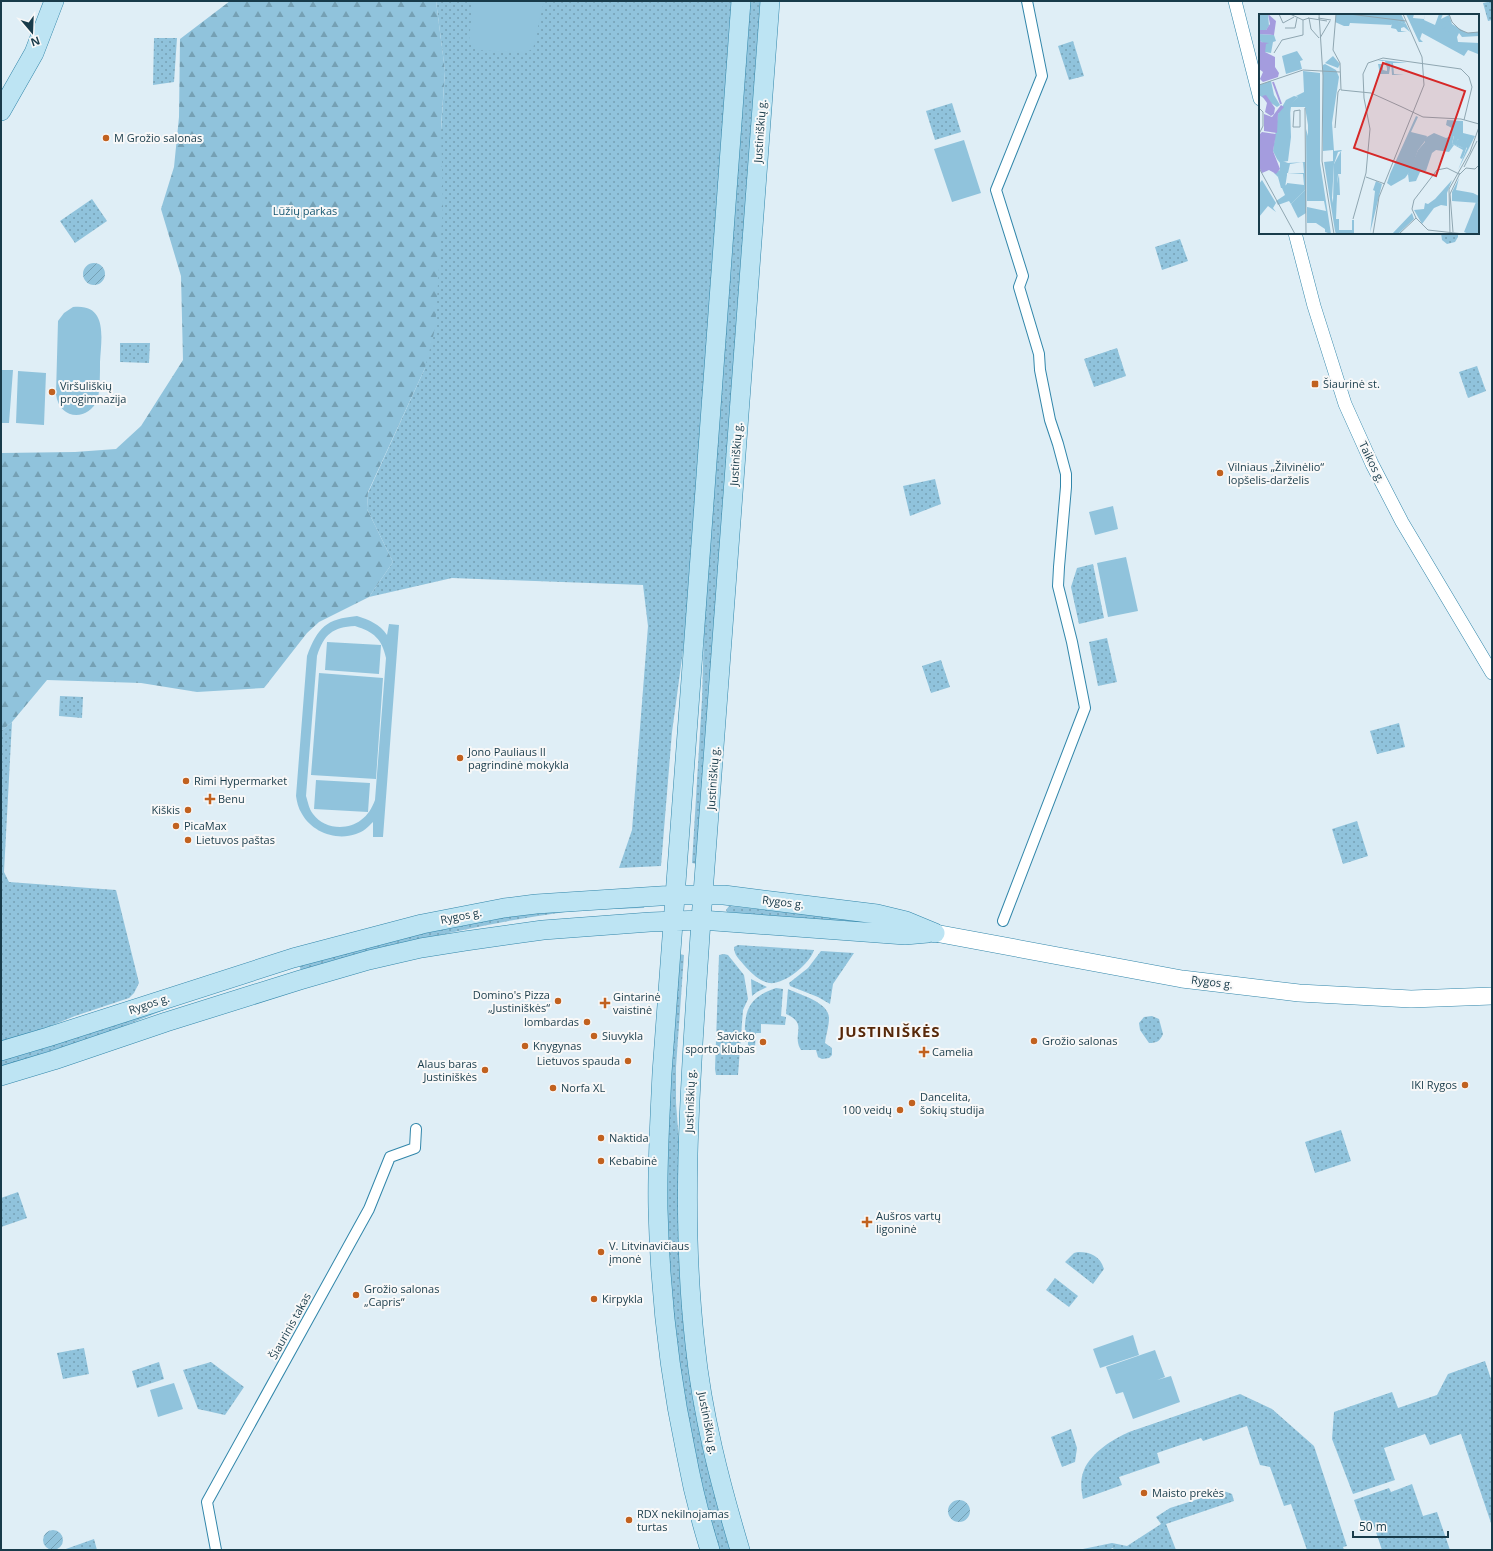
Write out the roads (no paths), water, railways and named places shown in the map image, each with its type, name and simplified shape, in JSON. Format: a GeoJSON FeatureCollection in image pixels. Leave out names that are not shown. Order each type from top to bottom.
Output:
{"type":"FeatureCollection","features":[{"type":"Feature","properties":{"kind":"main road"},"geometry":{"type":"LineString","coordinates":[[1,111],[34,54],[54,1]]}},
{"type":"Feature","properties":{"kind":"main road"},"geometry":{"type":"LineString","coordinates":[[710,1550],[692,1486],[678,1416],[668,1350],[660,1252],[658,1178],[661,1088],[741,1]]}},
{"type":"Feature","properties":{"kind":"main road","name":"Justiniškių g."},"geometry":{"type":"LineString","coordinates":[[740,1550],[724,1497],[705,1415],[695,1344],[689,1253],[688,1183],[691,1073],[701,920],[770,1]]}},
{"type":"Feature","properties":{"kind":"main road","name":"Rygos g."},"geometry":{"type":"LineString","coordinates":[[1,1051],[276,963],[422,924],[498,909],[536,904],[675,894],[724,895],[877,914],[906,921],[935,933]]}},
{"type":"Feature","properties":{"kind":"main road","name":"Rygos g."},"geometry":{"type":"LineString","coordinates":[[1,1076],[300,980],[369,960],[421,948],[543,930],[701,920],[905,935],[935,933]]}},
{"type":"Feature","properties":{"kind":"street"},"geometry":{"type":"LineString","coordinates":[[1003,921],[1085,708],[1072,642],[1058,586],[1058,567],[1066,474],[1050,420],[1040,370],[1039,354],[1019,287],[1023,276],[996,190],[1042,76],[1027,1]]}},
{"type":"Feature","properties":{"kind":"street"},"geometry":{"type":"LineString","coordinates":[[1235,1],[1259,94]]}},
{"type":"Feature","properties":{"kind":"street","name":"Taikos g."},"geometry":{"type":"LineString","coordinates":[[1295,234],[1314,306],[1345,404],[1372,464],[1402,522],[1492,674]]}},
{"type":"Feature","properties":{"kind":"street","name":"Rygos g."},"geometry":{"type":"LineString","coordinates":[[935,933],[1182,979],[1299,993],[1411,999],[1492,996]]}},
{"type":"Feature","properties":{"kind":"street","name":"Šiaurinis takas"},"geometry":{"type":"LineString","coordinates":[[216,1550],[207,1502],[369,1209],[390,1157],[415,1148],[416,1129]]}},
{"type":"Feature","properties":{"kind":"place","name":"M Grožio salonas"},"geometry":{"type":"Point","coordinates":[106,138]}},
{"type":"Feature","properties":{"kind":"place","name":"Šiaurinė st."},"geometry":{"type":"Point","coordinates":[1315,384]}},
{"type":"Feature","properties":{"kind":"place","name":"Viršuliškių progimnazija"},"geometry":{"type":"Point","coordinates":[52,392]}},
{"type":"Feature","properties":{"kind":"place","name":"Vilniaus „Žilvinėlio“ lopšelis-darželis"},"geometry":{"type":"Point","coordinates":[1220,473]}},
{"type":"Feature","properties":{"kind":"place","name":"Jono Pauliaus II pagrindinė mokykla"},"geometry":{"type":"Point","coordinates":[460,758]}},
{"type":"Feature","properties":{"kind":"place","name":"Rimi Hypermarket"},"geometry":{"type":"Point","coordinates":[186,781]}},
{"type":"Feature","properties":{"kind":"place","name":"Benu"},"geometry":{"type":"Point","coordinates":[210,799]}},
{"type":"Feature","properties":{"kind":"place","name":"Kiškis"},"geometry":{"type":"Point","coordinates":[188,810]}},
{"type":"Feature","properties":{"kind":"place","name":"PicaMax"},"geometry":{"type":"Point","coordinates":[176,826]}},
{"type":"Feature","properties":{"kind":"place","name":"Lietuvos paštas"},"geometry":{"type":"Point","coordinates":[188,840]}},
{"type":"Feature","properties":{"kind":"place","name":"Domino's Pizza „Justiniškės“"},"geometry":{"type":"Point","coordinates":[558,1001]}},
{"type":"Feature","properties":{"kind":"place","name":"Gintarinė vaistinė"},"geometry":{"type":"Point","coordinates":[605,1003]}},
{"type":"Feature","properties":{"kind":"place","name":"lombardas"},"geometry":{"type":"Point","coordinates":[587,1022]}},
{"type":"Feature","properties":{"kind":"place","name":"Siuvykla"},"geometry":{"type":"Point","coordinates":[594,1036]}},
{"type":"Feature","properties":{"kind":"place","name":"Grožio salonas"},"geometry":{"type":"Point","coordinates":[1034,1041]}},
{"type":"Feature","properties":{"kind":"place","name":"Savicko sporto klubas"},"geometry":{"type":"Point","coordinates":[763,1042]}},
{"type":"Feature","properties":{"kind":"place","name":"Knygynas"},"geometry":{"type":"Point","coordinates":[525,1046]}},
{"type":"Feature","properties":{"kind":"place","name":"Camelia"},"geometry":{"type":"Point","coordinates":[924,1052]}},
{"type":"Feature","properties":{"kind":"place","name":"Lietuvos spauda"},"geometry":{"type":"Point","coordinates":[628,1061]}},
{"type":"Feature","properties":{"kind":"place","name":"Alaus baras Justiniškės"},"geometry":{"type":"Point","coordinates":[485,1070]}},
{"type":"Feature","properties":{"kind":"place","name":"IKI Rygos"},"geometry":{"type":"Point","coordinates":[1465,1085]}},
{"type":"Feature","properties":{"kind":"place","name":"Norfa XL"},"geometry":{"type":"Point","coordinates":[553,1088]}},
{"type":"Feature","properties":{"kind":"place","name":"Dancelita, šokių studija"},"geometry":{"type":"Point","coordinates":[912,1103]}},
{"type":"Feature","properties":{"kind":"place","name":"100 veidų"},"geometry":{"type":"Point","coordinates":[900,1110]}},
{"type":"Feature","properties":{"kind":"place","name":"Naktida"},"geometry":{"type":"Point","coordinates":[601,1138]}},
{"type":"Feature","properties":{"kind":"place","name":"Kebabinė"},"geometry":{"type":"Point","coordinates":[601,1161]}},
{"type":"Feature","properties":{"kind":"place","name":"Aušros vartų ligoninė"},"geometry":{"type":"Point","coordinates":[867,1222]}},
{"type":"Feature","properties":{"kind":"place","name":"V. Litvinavičiaus įmonė"},"geometry":{"type":"Point","coordinates":[601,1252]}},
{"type":"Feature","properties":{"kind":"place","name":"Grožio salonas „Capris“"},"geometry":{"type":"Point","coordinates":[356,1295]}},
{"type":"Feature","properties":{"kind":"place","name":"Kirpykla"},"geometry":{"type":"Point","coordinates":[594,1299]}},
{"type":"Feature","properties":{"kind":"place","name":"Maisto prekės"},"geometry":{"type":"Point","coordinates":[1144,1493]}},
{"type":"Feature","properties":{"kind":"place","name":"RDX nekilnojamas turtas"},"geometry":{"type":"Point","coordinates":[629,1520]}},
{"type":"Feature","properties":{"kind":"district","name":"JUSTINIŠKĖS"},"geometry":{"type":"Point","coordinates":[890,1032]}},
{"type":"Feature","properties":{"kind":"park label","name":"Lūžių parkas"},"geometry":{"type":"Point","coordinates":[305,211]}}]}
